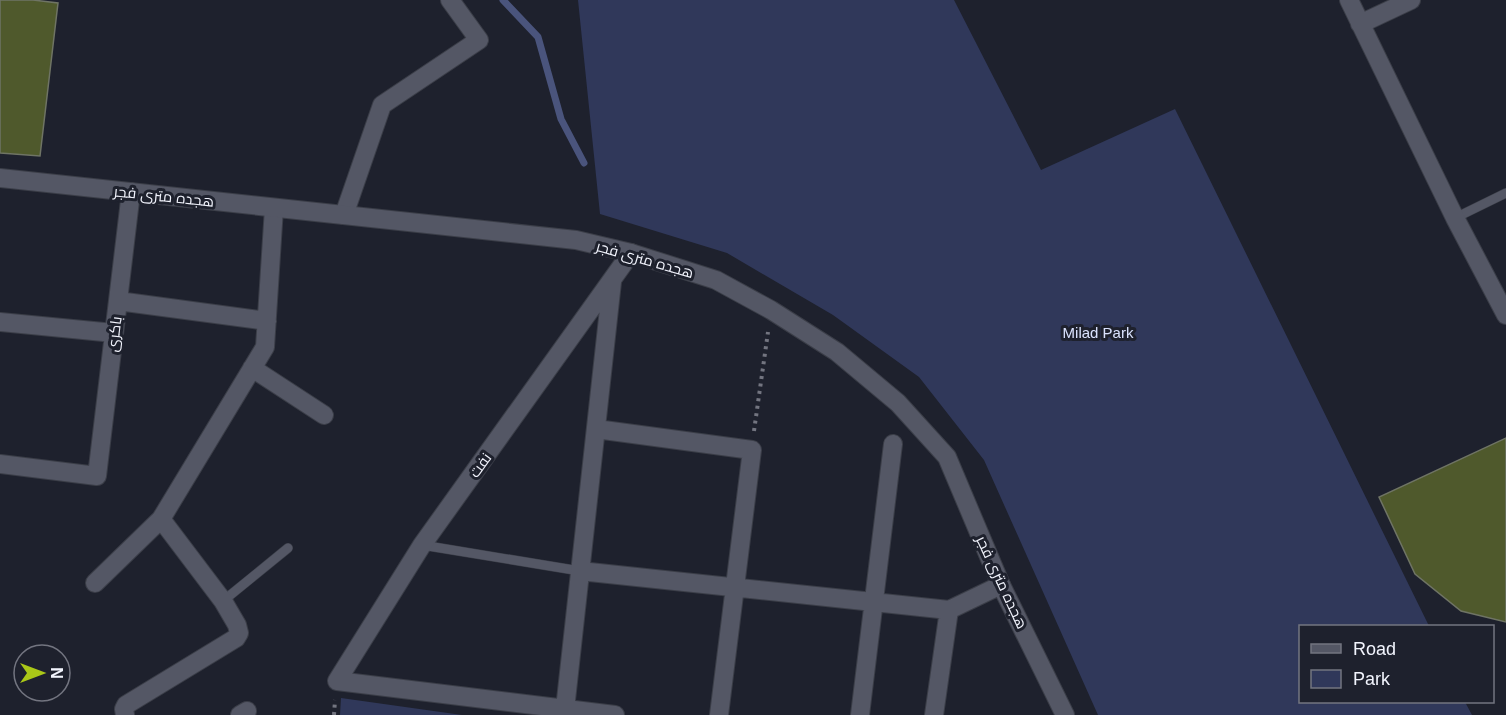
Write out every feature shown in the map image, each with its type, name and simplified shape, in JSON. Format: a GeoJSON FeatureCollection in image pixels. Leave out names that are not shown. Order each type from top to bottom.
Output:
{"type":"FeatureCollection","features":[{"type":"Feature","properties":{"kind":"street"},"geometry":{"type":"LineString","coordinates":[[344,215],[382,105],[479,40],[450,0]]}},
{"type":"Feature","properties":{"kind":"street"},"geometry":{"type":"LineString","coordinates":[[1349,0],[1455,218],[1506,315]]}},
{"type":"Feature","properties":{"kind":"street"},"geometry":{"type":"LineString","coordinates":[[1360,24],[1411,0]]}},
{"type":"Feature","properties":{"kind":"street","name":"هجده متری فجر"},"geometry":{"type":"LineString","coordinates":[[0,178],[576,240],[631,253],[716,280],[771,310],[837,352],[898,403],[947,457],[1001,585],[1065,715]]}},
{"type":"Feature","properties":{"kind":"street","name":"باکری"},"geometry":{"type":"LineString","coordinates":[[0,464],[97,476],[131,192]]}},
{"type":"Feature","properties":{"kind":"street"},"geometry":{"type":"LineString","coordinates":[[95,583],[161,519],[265,347],[274,208]]}},
{"type":"Feature","properties":{"kind":"street","name":"نفت"},"geometry":{"type":"LineString","coordinates":[[565,710],[338,681],[422,545],[631,253]]}},
{"type":"Feature","properties":{"kind":"street"},"geometry":{"type":"LineString","coordinates":[[612,279],[565,710],[615,715]]}},
{"type":"Feature","properties":{"kind":"street"},"geometry":{"type":"LineString","coordinates":[[118,301],[267,321]]}},
{"type":"Feature","properties":{"kind":"street"},"geometry":{"type":"LineString","coordinates":[[0,322],[114,333]]}},
{"type":"Feature","properties":{"kind":"street"},"geometry":{"type":"LineString","coordinates":[[252,368],[324,415]]}},
{"type":"Feature","properties":{"kind":"street"},"geometry":{"type":"LineString","coordinates":[[596,429],[752,450],[719,715]]}},
{"type":"Feature","properties":{"kind":"street"},"geometry":{"type":"LineString","coordinates":[[860,715],[893,444]]}},
{"type":"Feature","properties":{"kind":"street"},"geometry":{"type":"LineString","coordinates":[[125,715],[126,705],[236,638],[238,633],[237,625],[223,601],[161,519]]}},
{"type":"Feature","properties":{"kind":"street"},"geometry":{"type":"LineString","coordinates":[[580,571],[949,610],[1001,585]]}},
{"type":"Feature","properties":{"kind":"street"},"geometry":{"type":"LineString","coordinates":[[934,715],[949,610]]}},
{"type":"Feature","properties":{"kind":"lane"},"geometry":{"type":"LineString","coordinates":[[1455,218],[1506,193]]}},
{"type":"Feature","properties":{"kind":"lane"},"geometry":{"type":"LineString","coordinates":[[422,545],[580,571]]}},
{"type":"Feature","properties":{"kind":"lane"},"geometry":{"type":"LineString","coordinates":[[223,601],[288,548]]}},
{"type":"Feature","properties":{"kind":"path"},"geometry":{"type":"LineString","coordinates":[[752,450],[771,310]]}},
{"type":"Feature","properties":{"kind":"green space","name":"Milad Park"},"geometry":{"type":"Polygon","coordinates":[[[578,0],[954,0],[1041,170],[1175,109],[1429,625],[1299,625],[1299,703],[1466,703],[1472,715],[1098,715],[984,460],[919,377],[833,315],[727,253],[600,214],[578,0]]]}},
{"type":"Feature","properties":{"kind":"green space"},"geometry":{"type":"Polygon","coordinates":[[[341,698],[462,715],[340,715],[341,698]]]}},
{"type":"Feature","properties":{"kind":"building"},"geometry":{"type":"Polygon","coordinates":[[[0,0],[58,3],[40,156],[0,153],[0,0]]]}},
{"type":"Feature","properties":{"kind":"building"},"geometry":{"type":"Polygon","coordinates":[[[1506,438],[1506,622],[1461,611],[1415,574],[1379,497],[1506,438]]]}},
{"type":"Feature","properties":{"kind":"waterway"},"geometry":{"type":"LineString","coordinates":[[503,0],[538,37],[561,119],[584,163]]}}]}
